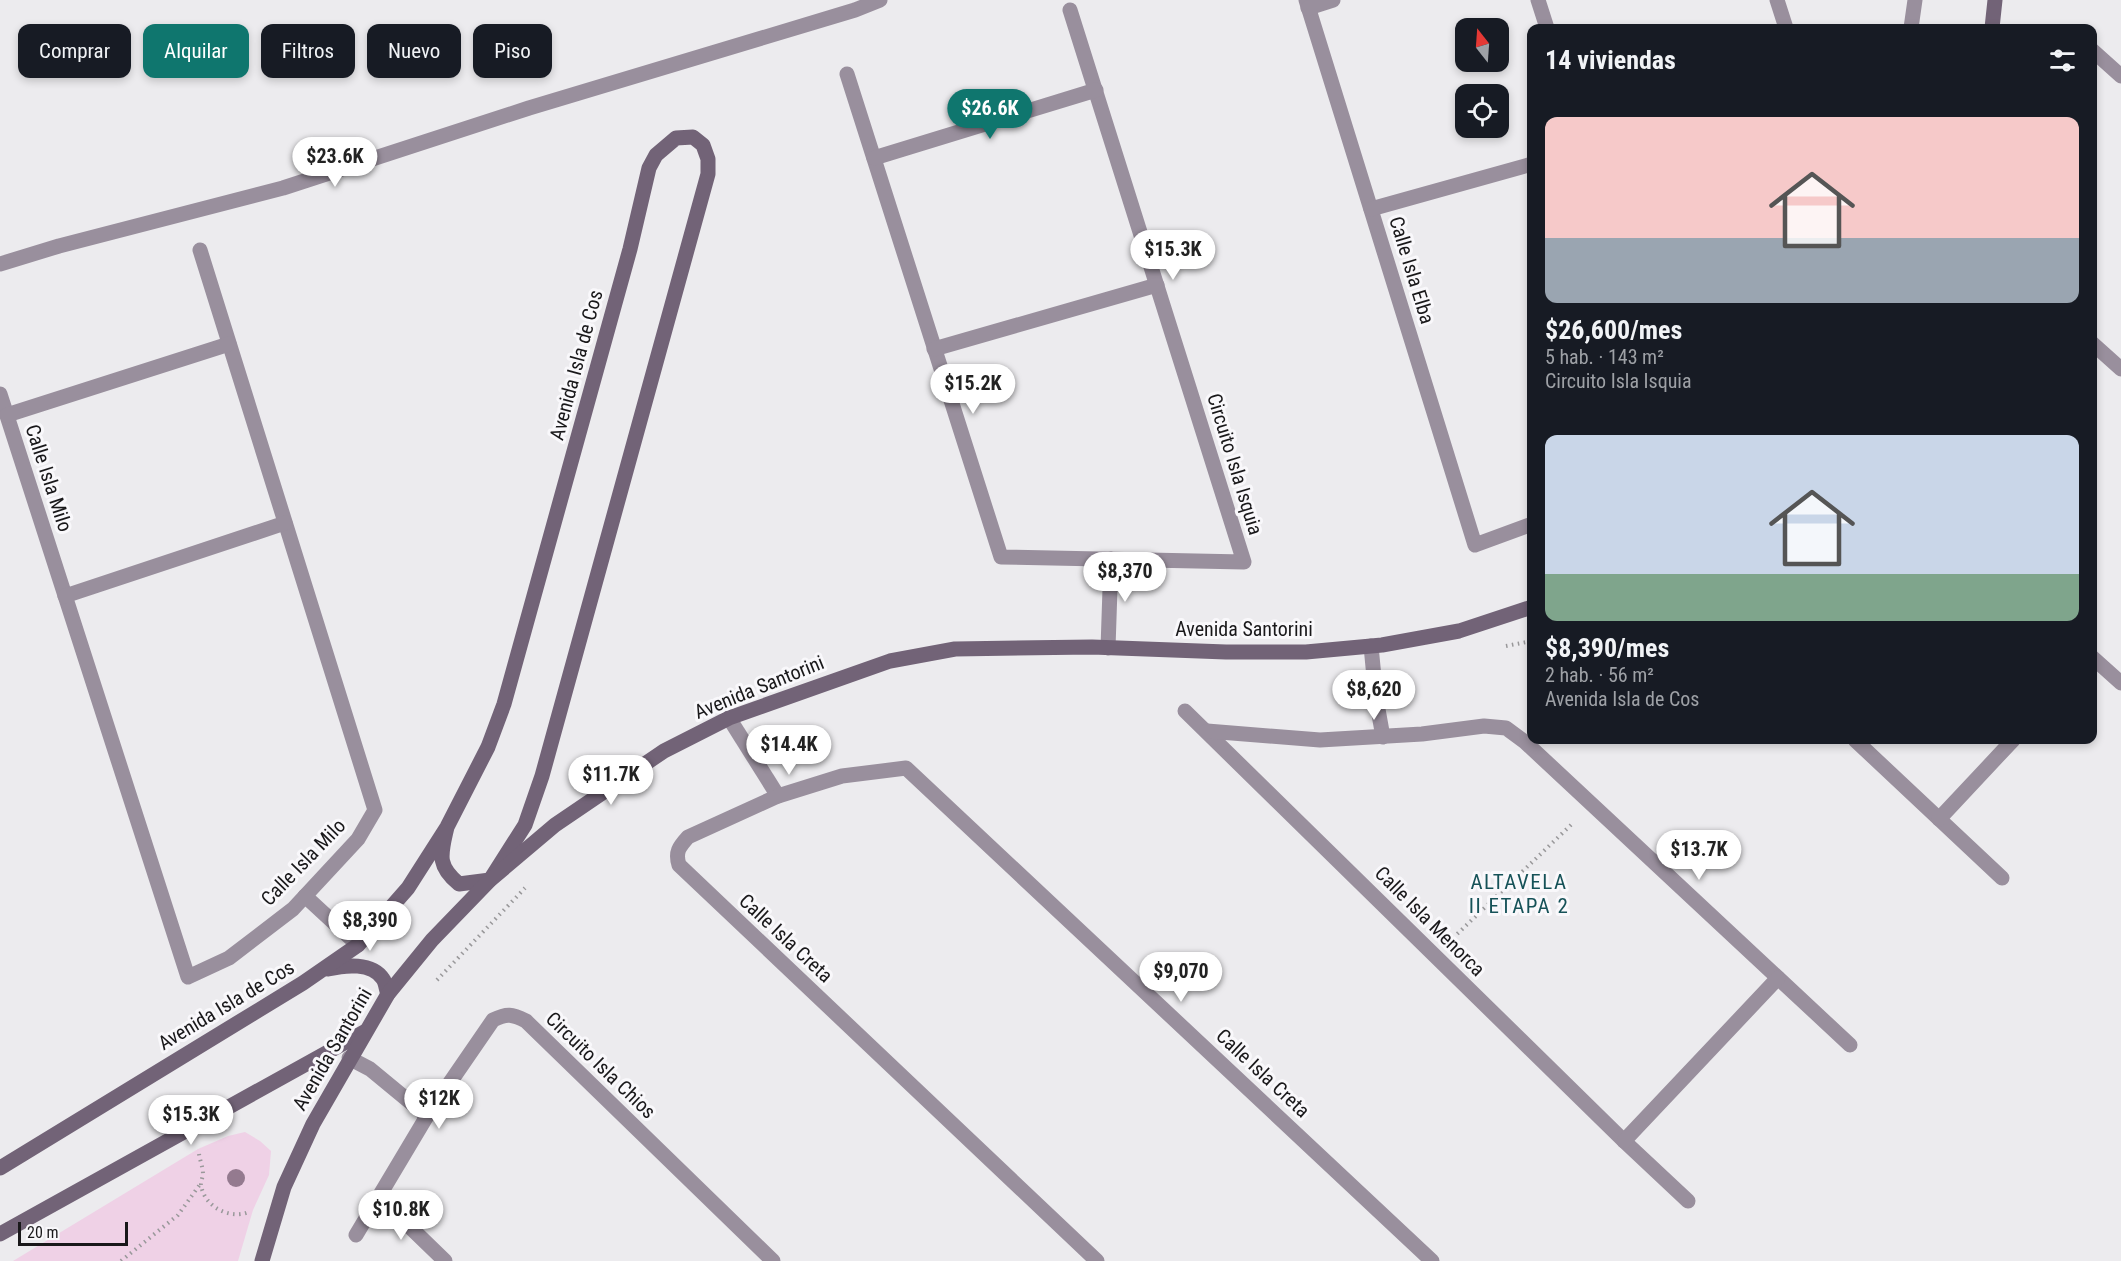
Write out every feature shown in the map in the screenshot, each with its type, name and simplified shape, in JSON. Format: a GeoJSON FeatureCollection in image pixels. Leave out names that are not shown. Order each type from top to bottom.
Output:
{"type":"FeatureCollection","features":[{"type":"Feature","properties":{"kind":"street"},"geometry":{"type":"LineString","coordinates":[[0,264],[59,246],[283,188],[853,5],[880,0]]}},
{"type":"Feature","properties":{"kind":"street","name":"Calle Isla Elba"},"geometry":{"type":"LineString","coordinates":[[1333,0],[1307,4],[1475,545],[1527,526]]}},
{"type":"Feature","properties":{"kind":"street"},"geometry":{"type":"LineString","coordinates":[[1538,0],[1546,24]]}},
{"type":"Feature","properties":{"kind":"street"},"geometry":{"type":"LineString","coordinates":[[1777,0],[1785,24]]}},
{"type":"Feature","properties":{"kind":"street"},"geometry":{"type":"LineString","coordinates":[[1912,24],[1915,0]]}},
{"type":"Feature","properties":{"kind":"street"},"geometry":{"type":"LineString","coordinates":[[1992,24],[1995,0]]}},
{"type":"Feature","properties":{"kind":"street","name":"Circuito Isla Isquia"},"geometry":{"type":"LineString","coordinates":[[847,74],[1000,557],[1244,562],[1070,10]]}},
{"type":"Feature","properties":{"kind":"street"},"geometry":{"type":"LineString","coordinates":[[2097,54],[2121,75]]}},
{"type":"Feature","properties":{"kind":"street"},"geometry":{"type":"LineString","coordinates":[[874,158],[1096,90]]}},
{"type":"Feature","properties":{"kind":"street","name":"Avenida Isla de Cos"},"geometry":{"type":"LineString","coordinates":[[0,1168],[321,971],[358,945],[408,888],[447,827],[488,747],[504,704],[630,249],[649,168],[656,155],[676,138],[693,137],[703,145],[708,159],[708,174],[704,190],[542,776],[525,825],[489,880]]}},
{"type":"Feature","properties":{"kind":"street"},"geometry":{"type":"LineString","coordinates":[[1371,209],[1527,165]]}},
{"type":"Feature","properties":{"kind":"street","name":"Calle Isla Milo"},"geometry":{"type":"LineString","coordinates":[[0,394],[188,977],[229,958],[292,909],[358,839],[375,810],[200,250]]}},
{"type":"Feature","properties":{"kind":"street"},"geometry":{"type":"LineString","coordinates":[[934,349],[1157,285]]}},
{"type":"Feature","properties":{"kind":"street","name":"Calle Isla Milo"},"geometry":{"type":"LineString","coordinates":[[7,415],[230,344]]}},
{"type":"Feature","properties":{"kind":"street"},"geometry":{"type":"LineString","coordinates":[[2097,348],[2121,369]]}},
{"type":"Feature","properties":{"kind":"street"},"geometry":{"type":"LineString","coordinates":[[65,596],[285,523]]}},
{"type":"Feature","properties":{"kind":"street"},"geometry":{"type":"LineString","coordinates":[[1108,648],[1111,559]]}},
{"type":"Feature","properties":{"kind":"street","name":"Avenida Santorini"},"geometry":{"type":"LineString","coordinates":[[262,1261],[284,1187],[313,1124],[388,994],[432,940],[489,880],[555,825],[664,751],[729,718],[890,661],[912,657],[955,650],[1108,648],[1294,652],[1371,646],[1459,631],[1527,609]]}},
{"type":"Feature","properties":{"kind":"street"},"geometry":{"type":"LineString","coordinates":[[1371,646],[1376,699],[1383,737]]}},
{"type":"Feature","properties":{"kind":"street"},"geometry":{"type":"LineString","coordinates":[[2097,661],[2121,683]]}},
{"type":"Feature","properties":{"kind":"street","name":"Calle Isla Menorca"},"geometry":{"type":"LineString","coordinates":[[1185,711],[1624,1142],[1689,1201]]}},
{"type":"Feature","properties":{"kind":"street"},"geometry":{"type":"LineString","coordinates":[[729,718],[778,796]]}},
{"type":"Feature","properties":{"kind":"street"},"geometry":{"type":"LineString","coordinates":[[1207,731],[1320,740],[1422,734],[1484,726],[1506,728],[1527,744]]}},
{"type":"Feature","properties":{"kind":"street"},"geometry":{"type":"LineString","coordinates":[[1527,744],[1850,1045]]}},
{"type":"Feature","properties":{"kind":"street"},"geometry":{"type":"LineString","coordinates":[[1860,744],[2001,878]]}},
{"type":"Feature","properties":{"kind":"street"},"geometry":{"type":"LineString","coordinates":[[1939,819],[2009,744]]}},
{"type":"Feature","properties":{"kind":"street","name":"Calle Isla Creta"},"geometry":{"type":"LineString","coordinates":[[1097,1261],[679,865],[676,857],[678,848],[688,837],[778,796],[842,776],[906,768],[1432,1261]]}},
{"type":"Feature","properties":{"kind":"street"},"geometry":{"type":"LineString","coordinates":[[447,827],[441,852],[446,874],[459,884],[489,880]]}},
{"type":"Feature","properties":{"kind":"street"},"geometry":{"type":"LineString","coordinates":[[305,896],[358,945]]}},
{"type":"Feature","properties":{"kind":"street"},"geometry":{"type":"LineString","coordinates":[[321,971],[345,965],[370,969],[383,979],[388,994]]}},
{"type":"Feature","properties":{"kind":"street"},"geometry":{"type":"LineString","coordinates":[[1624,1142],[1778,978]]}},
{"type":"Feature","properties":{"kind":"street","name":"Circuito Isla Chios"},"geometry":{"type":"LineString","coordinates":[[357,1235],[427,1116],[493,1020],[511,1014],[526,1021],[773,1261]]}},
{"type":"Feature","properties":{"kind":"street"},"geometry":{"type":"LineString","coordinates":[[0,1234],[366,1031]]}},
{"type":"Feature","properties":{"kind":"street"},"geometry":{"type":"LineString","coordinates":[[349,1058],[370,1070],[427,1116]]}},
{"type":"Feature","properties":{"kind":"street"},"geometry":{"type":"LineString","coordinates":[[380,1198],[445,1261]]}},
{"type":"Feature","properties":{"kind":"path"},"geometry":{"type":"LineString","coordinates":[[1500,647],[1527,642]]}},
{"type":"Feature","properties":{"kind":"path"},"geometry":{"type":"LineString","coordinates":[[1435,955],[1592,804]]}},
{"type":"Feature","properties":{"kind":"path"},"geometry":{"type":"LineString","coordinates":[[432,985],[526,887]]}},
{"type":"Feature","properties":{"kind":"path"},"geometry":{"type":"LineString","coordinates":[[121,1261],[178,1215],[201,1183],[203,1173],[198,1149]]}},
{"type":"Feature","properties":{"kind":"path"},"geometry":{"type":"LineString","coordinates":[[201,1183],[206,1198],[216,1208],[228,1214],[242,1215],[253,1210]]}},
{"type":"Feature","properties":{"kind":"shaded area"},"geometry":{"type":"Polygon","coordinates":[[[245,1132],[271,1151],[269,1175],[253,1210],[238,1261],[13,1261],[198,1149],[228,1136],[245,1132]]]}},
{"type":"Feature","properties":{"kind":"district","name":"ALTAVELA II ETAPA 2"},"geometry":{"type":"Point","coordinates":[1519,894]}}]}
